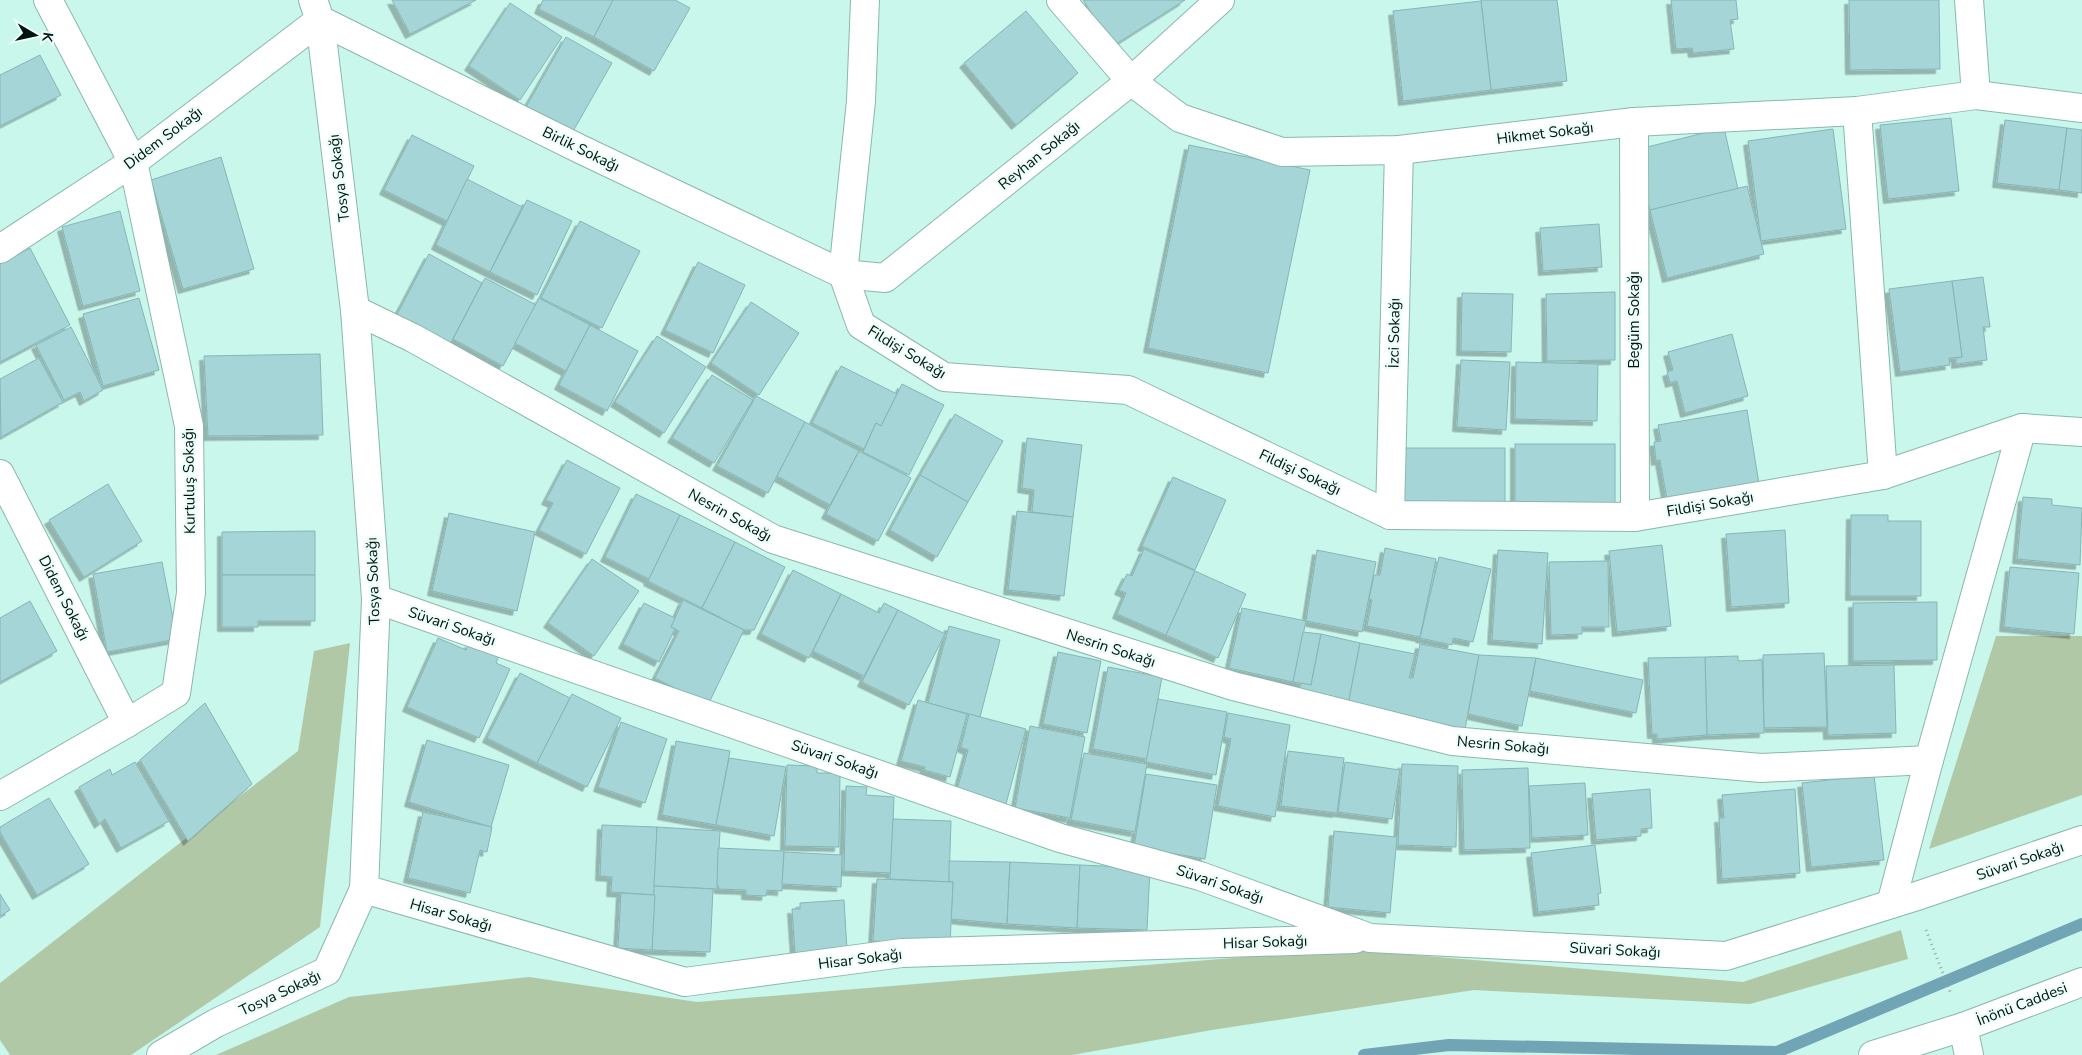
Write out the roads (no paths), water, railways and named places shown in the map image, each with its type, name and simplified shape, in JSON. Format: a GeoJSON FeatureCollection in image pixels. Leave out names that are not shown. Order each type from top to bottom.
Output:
{"type":"FeatureCollection","features":[{"type":"Feature","properties":{"kind":"street","name":"Kurtuluş Sokağı"},"geometry":{"type":"LineString","coordinates":[[0,796],[176,693],[191,593],[189,426],[133,162],[48,0]]}},
{"type":"Feature","properties":{"kind":"street","name":"Fildişi Sokağı"},"geometry":{"type":"LineString","coordinates":[[865,0],[861,101],[843,274],[861,325],[944,377],[1128,390],[1390,515],[1635,517],[1883,474],[2022,428],[2082,432]]}},
{"type":"Feature","properties":{"kind":"street","name":"Hikmet Sokağı"},"geometry":{"type":"LineString","coordinates":[[1061,0],[1131,81],[1180,118],[1282,152],[1399,150],[1634,122],[1857,111],[1976,95],[2082,108]]}},
{"type":"Feature","properties":{"kind":"street","name":"Reyhan Sokağı"},"geometry":{"type":"LineString","coordinates":[[843,274],[885,278],[1131,81],[1220,0]]}},
{"type":"Feature","properties":{"kind":"street"},"geometry":{"type":"LineString","coordinates":[[1969,0],[1976,95]]}},
{"type":"Feature","properties":{"kind":"street","name":"Didem Sokağı"},"geometry":{"type":"LineString","coordinates":[[0,249],[133,162],[317,10]]}},
{"type":"Feature","properties":{"kind":"street","name":"Birlik Sokağı"},"geometry":{"type":"LineString","coordinates":[[317,10],[571,144],[843,274]]}},
{"type":"Feature","properties":{"kind":"street","name":"Tosya Sokağı"},"geometry":{"type":"LineString","coordinates":[[160,1055],[216,1022],[327,971],[364,889],[376,599],[355,310],[317,10]]}},
{"type":"Feature","properties":{"kind":"street"},"geometry":{"type":"LineString","coordinates":[[1857,111],[1883,474]]}},
{"type":"Feature","properties":{"kind":"street","name":"Begüm Sokağı"},"geometry":{"type":"LineString","coordinates":[[1634,122],[1635,517]]}},
{"type":"Feature","properties":{"kind":"street","name":"İzci Sokağı"},"geometry":{"type":"LineString","coordinates":[[1390,515],[1399,150]]}},
{"type":"Feature","properties":{"kind":"street","name":"Nesrin Sokağı"},"geometry":{"type":"LineString","coordinates":[[355,310],[413,338],[772,540],[1233,686],[1452,741],[1761,768],[1929,760]]}},
{"type":"Feature","properties":{"kind":"street"},"geometry":{"type":"LineString","coordinates":[[1891,904],[1929,760],[2022,428]]}},
{"type":"Feature","properties":{"kind":"street","name":"Didem Sokağı"},"geometry":{"type":"LineString","coordinates":[[0,474],[127,723]]}},
{"type":"Feature","properties":{"kind":"street","name":"Süvari Sokağı"},"geometry":{"type":"LineString","coordinates":[[376,599],[1060,838],[1200,876],[1370,938],[1726,956],[1891,904],[2082,840]]}},
{"type":"Feature","properties":{"kind":"street","name":"Hisar Sokağı"},"geometry":{"type":"LineString","coordinates":[[364,889],[685,982],[902,953],[1370,938]]}},
{"type":"Feature","properties":{"kind":"street","name":"İnönü Caddesi"},"geometry":{"type":"LineString","coordinates":[[1874,1055],[1963,1026],[2082,982]]}},
{"type":"Feature","properties":{"kind":"street"},"geometry":{"type":"LineString","coordinates":[[1963,1026],[1969,1055]]}},
{"type":"Feature","properties":{"kind":"waterway"},"geometry":{"type":"LineString","coordinates":[[1364,1055],[1449,1045],[1777,1052],[2082,924]]}}]}
